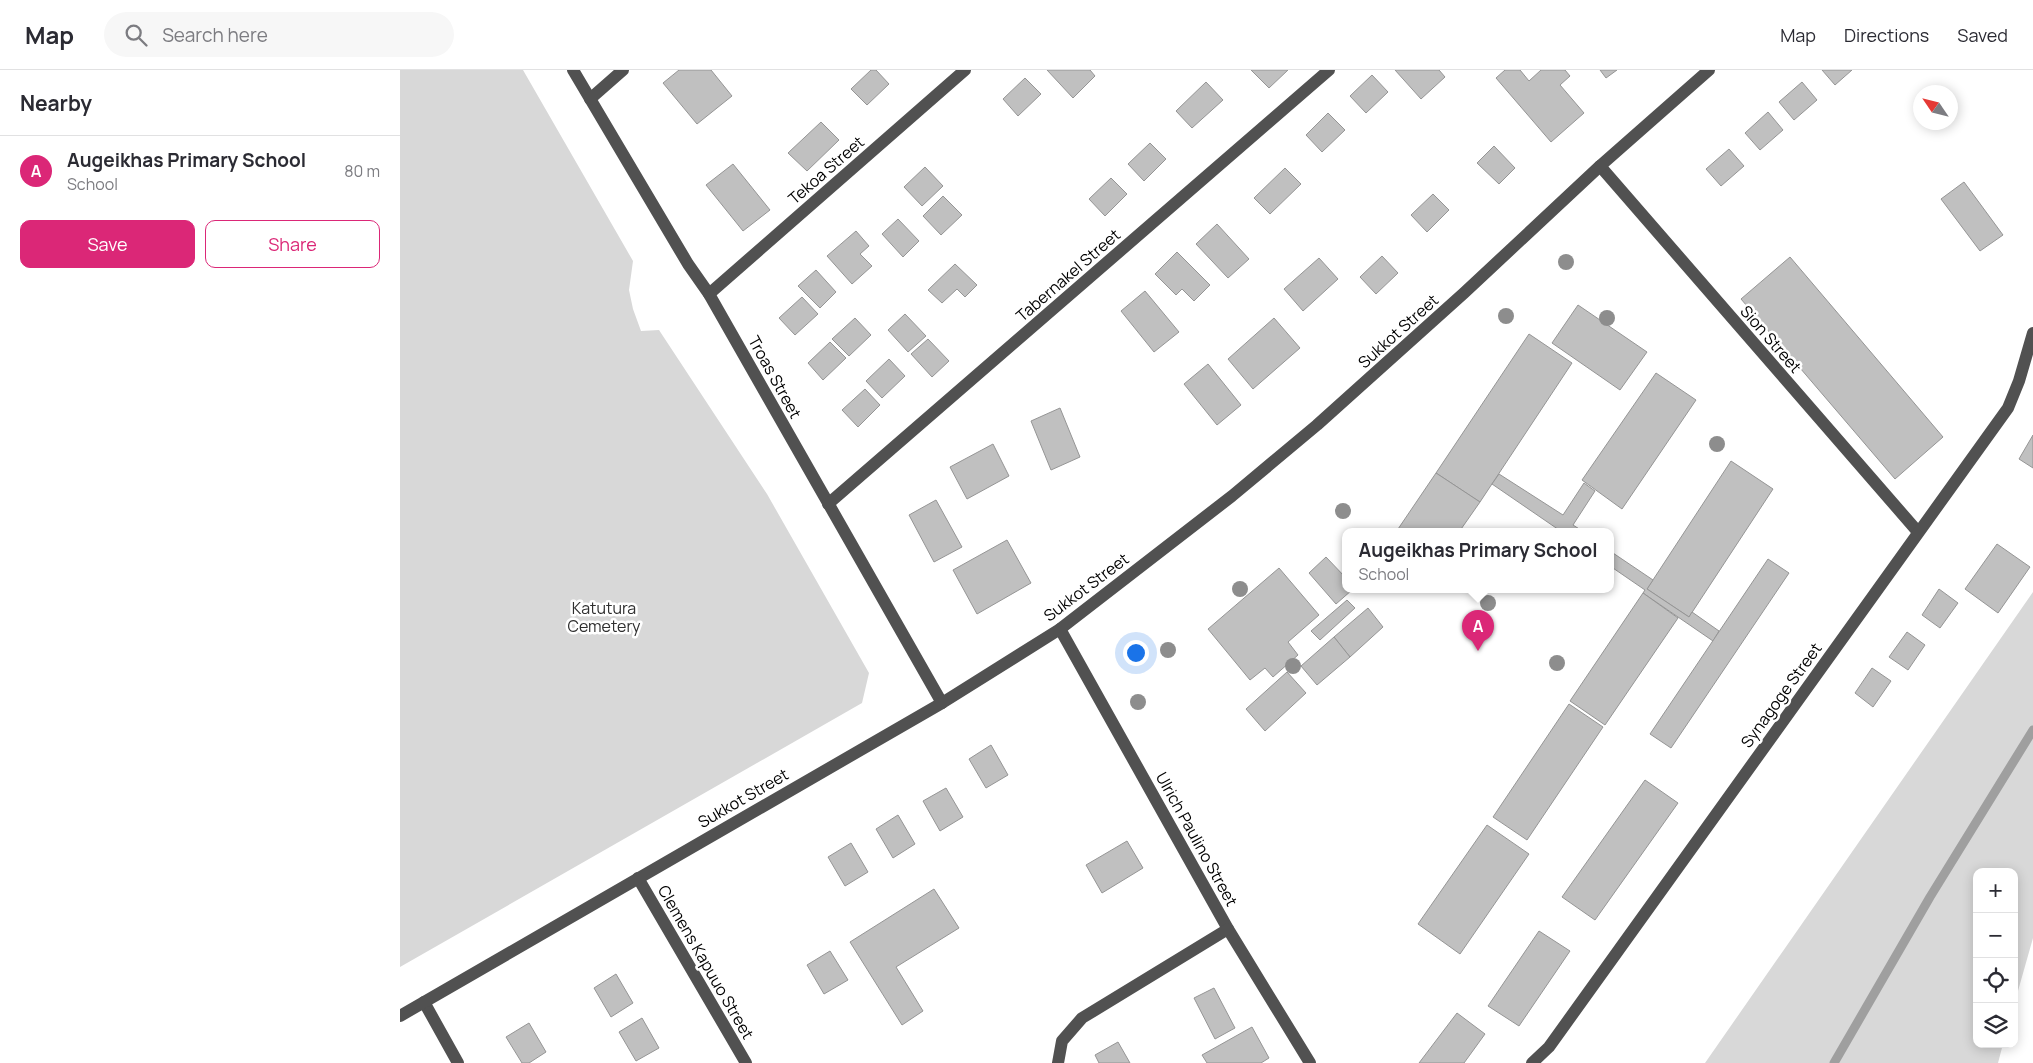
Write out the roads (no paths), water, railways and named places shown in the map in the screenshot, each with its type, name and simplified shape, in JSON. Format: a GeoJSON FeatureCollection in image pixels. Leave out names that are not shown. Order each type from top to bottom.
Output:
{"type":"FeatureCollection","features":[{"type":"Feature","properties":{"kind":"street","name":"Troas Street"},"geometry":{"type":"LineString","coordinates":[[573,70],[688,264],[709,294],[942,703]]}},
{"type":"Feature","properties":{"kind":"street"},"geometry":{"type":"LineString","coordinates":[[590,98],[623,70]]}},
{"type":"Feature","properties":{"kind":"street","name":"Tekoa Street"},"geometry":{"type":"LineString","coordinates":[[709,294],[965,70]]}},
{"type":"Feature","properties":{"kind":"street","name":"Tabernakel Street"},"geometry":{"type":"LineString","coordinates":[[828,504],[1329,70]]}},
{"type":"Feature","properties":{"kind":"street","name":"Sukkot Street"},"geometry":{"type":"LineString","coordinates":[[400,1016],[942,703],[1060,628],[1232,496],[1318,425],[1464,293],[1600,166],[1710,70]]}},
{"type":"Feature","properties":{"kind":"street","name":"Sion Street"},"geometry":{"type":"LineString","coordinates":[[1600,166],[1918,532]]}},
{"type":"Feature","properties":{"kind":"street","name":"Synagoge Street"},"geometry":{"type":"LineString","coordinates":[[1532,1063],[1549,1048],[2008,408],[2019,381],[2033,332]]}},
{"type":"Feature","properties":{"kind":"street","name":"Ulrich Paulino Street"},"geometry":{"type":"LineString","coordinates":[[1060,628],[1228,929],[1310,1063]]}},
{"type":"Feature","properties":{"kind":"street","name":"Clemens Kapuuo Street"},"geometry":{"type":"LineString","coordinates":[[638,878],[746,1063]]}},
{"type":"Feature","properties":{"kind":"street"},"geometry":{"type":"LineString","coordinates":[[1058,1063],[1062,1041],[1082,1018],[1228,929]]}},
{"type":"Feature","properties":{"kind":"street"},"geometry":{"type":"LineString","coordinates":[[424,1002],[458,1063]]}},
{"type":"Feature","properties":{"kind":"waterway"},"geometry":{"type":"LineString","coordinates":[[1834,1063],[1930,897],[2033,730]]}},
{"type":"Feature","properties":{"kind":"place","name":"Augeikhas Primary School"},"geometry":{"type":"Point","coordinates":[1478,651]}},
{"type":"Feature","properties":{"kind":"park label","name":"Katutura Cemetery"},"geometry":{"type":"Point","coordinates":[604,617]}}]}
